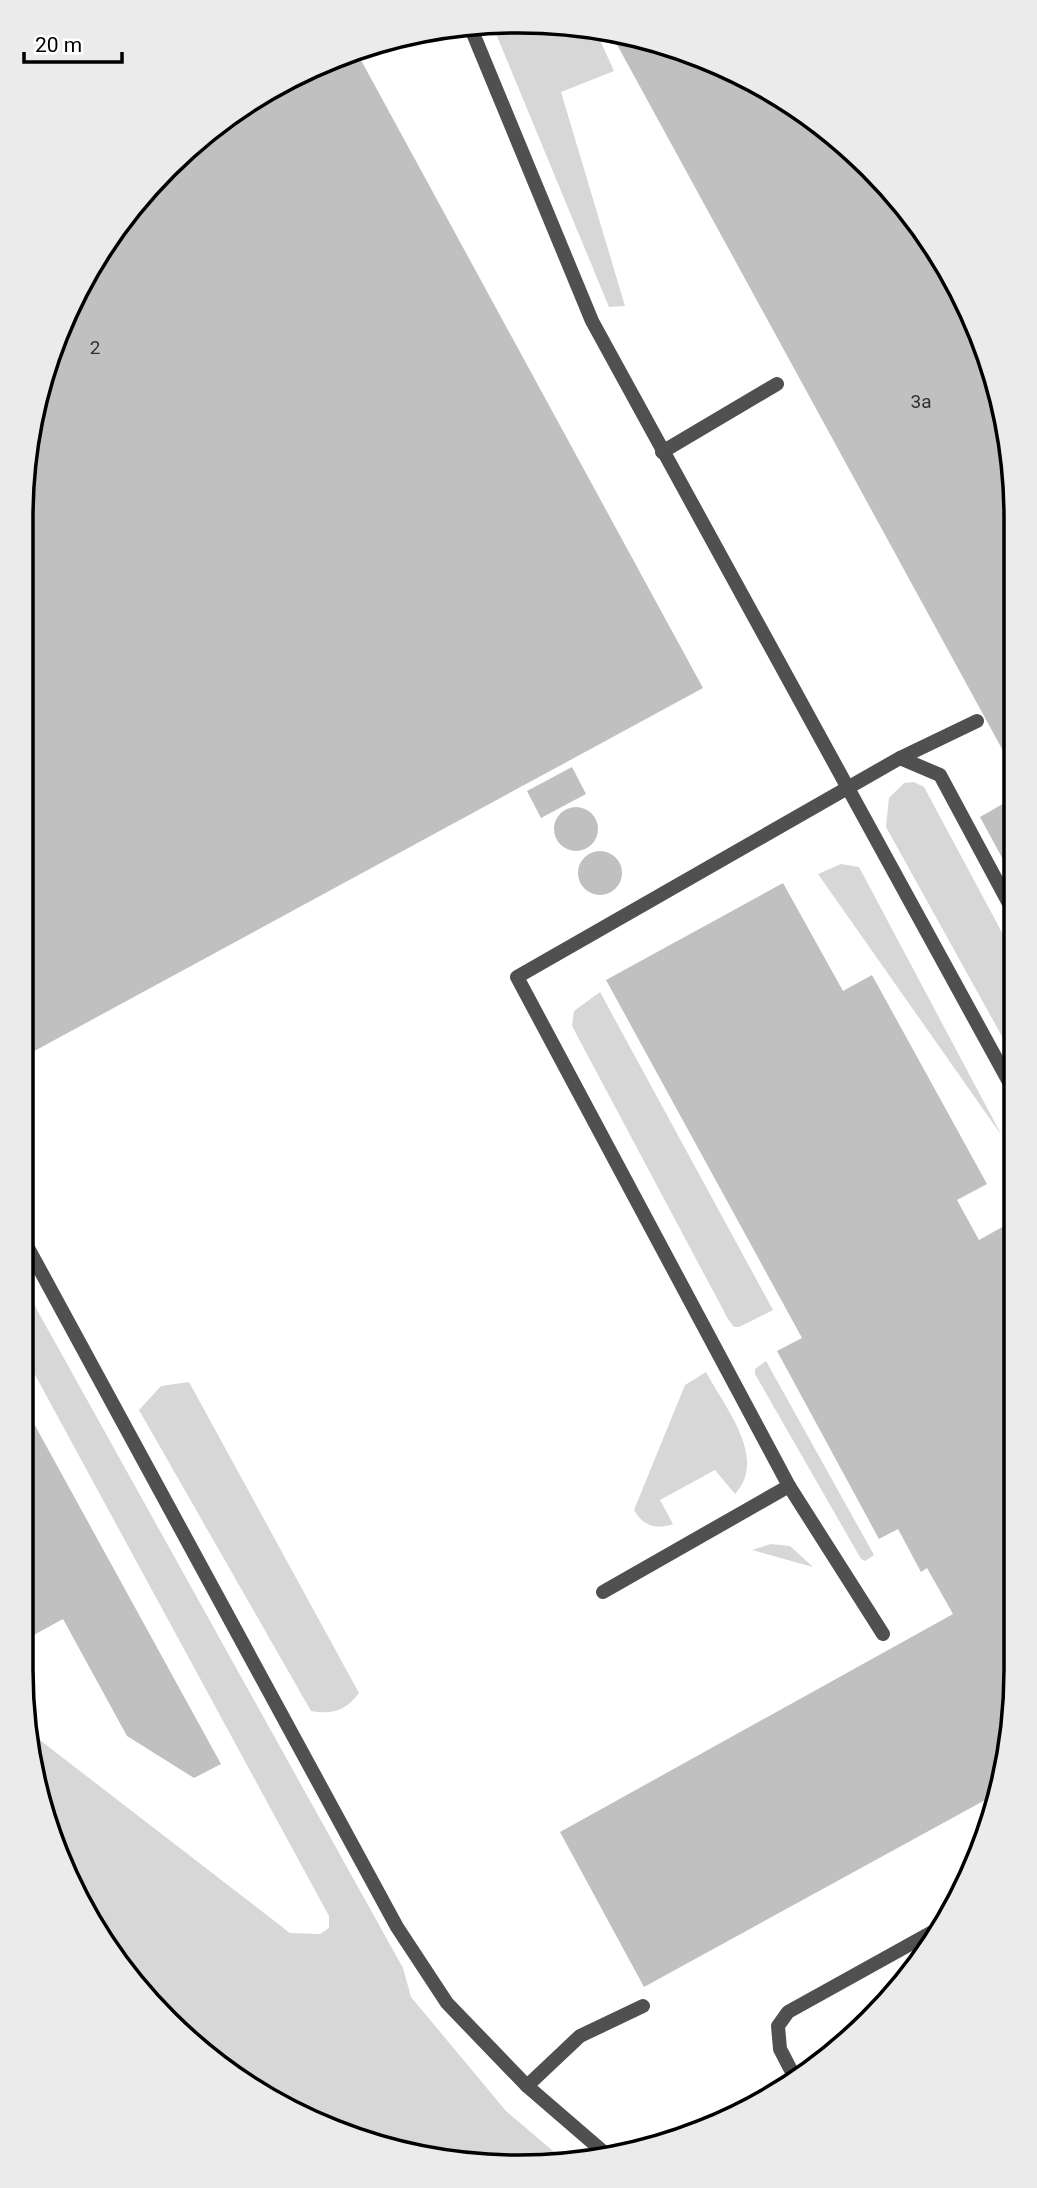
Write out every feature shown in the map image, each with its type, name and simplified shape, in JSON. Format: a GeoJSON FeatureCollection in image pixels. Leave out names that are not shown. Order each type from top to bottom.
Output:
{"type":"FeatureCollection","features":[{"type":"Feature","properties":{"kind":"lane"},"geometry":{"type":"LineString","coordinates":[[474,35],[592,321],[846,789],[1004,1073]]}},
{"type":"Feature","properties":{"kind":"lane"},"geometry":{"type":"LineString","coordinates":[[662,452],[777,384]]}},
{"type":"Feature","properties":{"kind":"lane"},"geometry":{"type":"LineString","coordinates":[[883,1634],[789,1486],[517,977],[900,758],[977,720]]}},
{"type":"Feature","properties":{"kind":"lane"},"geometry":{"type":"LineString","coordinates":[[900,758],[940,775],[1004,894]]}},
{"type":"Feature","properties":{"kind":"lane"},"geometry":{"type":"LineString","coordinates":[[33,1257],[397,1927],[447,2003],[527,2086],[599,2148]]}},
{"type":"Feature","properties":{"kind":"lane"},"geometry":{"type":"LineString","coordinates":[[603,1592],[789,1486]]}},
{"type":"Feature","properties":{"kind":"lane"},"geometry":{"type":"LineString","coordinates":[[791,2071],[780,2049],[778,2026],[788,2012],[923,1937]]}},
{"type":"Feature","properties":{"kind":"lane"},"geometry":{"type":"LineString","coordinates":[[527,2086],[580,2036],[643,2006]]}},
{"type":"Feature","properties":{"kind":"shaded area"},"geometry":{"type":"Polygon","coordinates":[[[496,34],[550,34],[600,41],[614,71],[561,92],[625,306],[609,307],[496,34]]]}},
{"type":"Feature","properties":{"kind":"shaded area"},"geometry":{"type":"Polygon","coordinates":[[[914,782],[924,787],[1004,936],[1004,1040],[886,827],[889,798],[904,783],[914,782]]]}},
{"type":"Feature","properties":{"kind":"shaded area"},"geometry":{"type":"Polygon","coordinates":[[[841,864],[859,867],[1002,1136],[818,874],[841,864]]]}},
{"type":"Feature","properties":{"kind":"shaded area"},"geometry":{"type":"Polygon","coordinates":[[[600,992],[773,1310],[739,1327],[734,1327],[728,1319],[572,1026],[574,1011],[600,992]]]}},
{"type":"Feature","properties":{"kind":"shaded area"},"geometry":{"type":"Polygon","coordinates":[[[33,1303],[403,1968],[411,1997],[506,2111],[556,2153],[518,2155],[455,2151],[393,2138],[333,2118],[304,2105],[249,2073],[223,2054],[175,2013],[134,1965],[98,1912],[70,1855],[59,1825],[38,1739],[290,1933],[320,1934],[329,1928],[329,1916],[33,1371],[33,1303]]]}},
{"type":"Feature","properties":{"kind":"shaded area"},"geometry":{"type":"Polygon","coordinates":[[[766,1361],[874,1555],[865,1561],[861,1559],[755,1374],[755,1369],[766,1361]]]}},
{"type":"Feature","properties":{"kind":"shaded area"},"geometry":{"type":"Polygon","coordinates":[[[706,1372],[740,1433],[747,1465],[744,1480],[735,1494],[715,1470],[660,1500],[673,1524],[661,1527],[650,1525],[634,1510],[685,1385],[706,1372]]]}},
{"type":"Feature","properties":{"kind":"shaded area"},"geometry":{"type":"Polygon","coordinates":[[[189,1382],[359,1693],[349,1704],[338,1710],[311,1711],[139,1410],[161,1386],[189,1382]]]}},
{"type":"Feature","properties":{"kind":"shaded area"},"geometry":{"type":"Polygon","coordinates":[[[771,1544],[790,1546],[813,1567],[752,1550],[771,1544]]]}},
{"type":"Feature","properties":{"kind":"building"},"geometry":{"type":"Polygon","coordinates":[[[617,44],[704,70],[761,98],[788,115],[862,175],[903,223],[939,276],[967,333],[978,363],[1000,455],[1004,518],[1004,753],[617,44]]]}},
{"type":"Feature","properties":{"kind":"building"},"geometry":{"type":"Polygon","coordinates":[[[361,60],[703,688],[33,1052],[33,518],[37,455],[50,393],[70,333],[83,304],[115,249],[134,223],[175,175],[223,134],[276,98],[304,83],[361,60]]]}},
{"type":"Feature","properties":{"kind":"building"},"geometry":{"type":"Polygon","coordinates":[[[572,767],[586,794],[541,818],[527,791],[572,767]]]}},
{"type":"Feature","properties":{"kind":"building"},"geometry":{"type":"Polygon","coordinates":[[[1004,803],[1004,861],[980,817],[1004,803]]]}},
{"type":"Feature","properties":{"kind":"building"},"geometry":{"type":"Polygon","coordinates":[[[576,807],[585,808],[592,813],[597,820],[597,838],[592,845],[585,850],[576,851],[567,850],[560,845],[555,838],[554,829],[555,820],[560,813],[567,808],[576,807]]]}},
{"type":"Feature","properties":{"kind":"building"},"geometry":{"type":"Polygon","coordinates":[[[600,851],[609,852],[616,857],[621,864],[621,882],[616,889],[609,894],[600,895],[591,894],[584,889],[579,882],[578,873],[579,864],[584,857],[591,852],[600,851]]]}},
{"type":"Feature","properties":{"kind":"building"},"geometry":{"type":"Polygon","coordinates":[[[783,883],[843,991],[872,975],[987,1184],[957,1200],[979,1240],[1004,1226],[1004,1670],[1000,1733],[986,1800],[644,1987],[560,1832],[953,1614],[927,1568],[921,1572],[898,1529],[879,1539],[777,1351],[802,1338],[606,980],[783,883]]]}},
{"type":"Feature","properties":{"kind":"building"},"geometry":{"type":"Polygon","coordinates":[[[33,1422],[221,1764],[194,1778],[127,1736],[63,1619],[33,1635],[33,1422]]]}}]}
